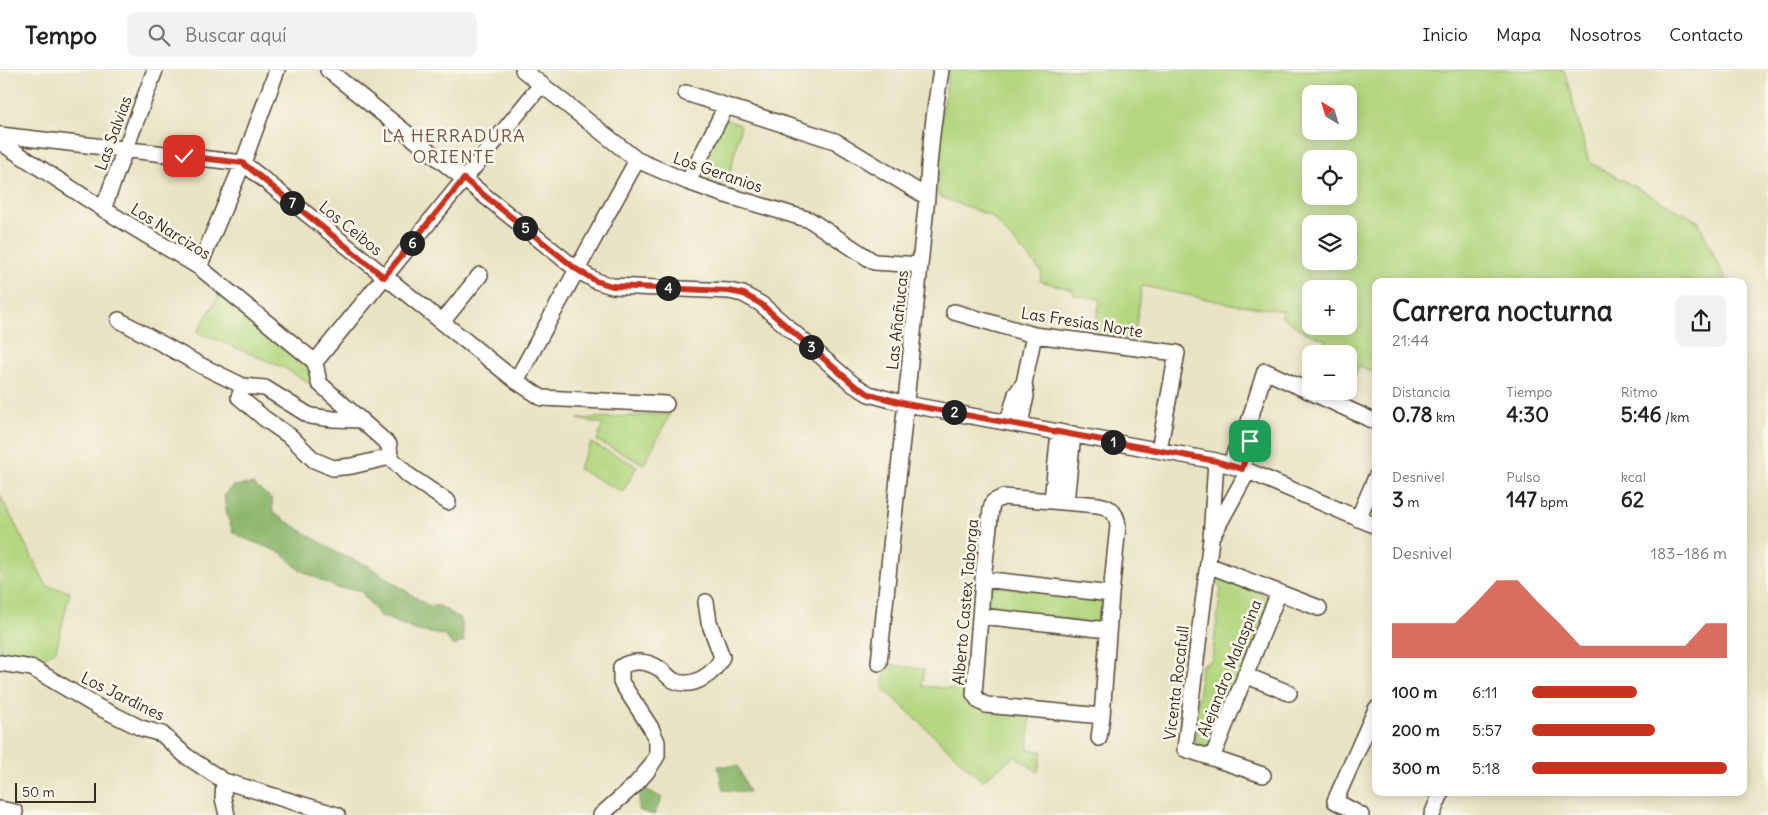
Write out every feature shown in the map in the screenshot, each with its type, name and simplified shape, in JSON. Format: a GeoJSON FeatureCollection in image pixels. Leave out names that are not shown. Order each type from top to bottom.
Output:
{"type":"FeatureCollection","features":[{"type":"Feature","properties":{"kind":"street","name":"Las Salvias"},"geometry":{"type":"LineString","coordinates":[[103,209],[155,70]]}},
{"type":"Feature","properties":{"kind":"street"},"geometry":{"type":"LineString","coordinates":[[199,267],[243,163],[277,70]]}},
{"type":"Feature","properties":{"kind":"street"},"geometry":{"type":"LineString","coordinates":[[328,70],[576,269],[596,281],[612,286],[729,291],[744,294],[761,304],[854,385],[869,394],[906,404],[1159,450],[1234,467],[1372,524]]}},
{"type":"Feature","properties":{"kind":"street","name":"Los Geranios"},"geometry":{"type":"LineString","coordinates":[[523,70],[637,160],[719,193],[810,220],[874,262],[920,265]]}},
{"type":"Feature","properties":{"kind":"street","name":"Las Añañucas"},"geometry":{"type":"LineString","coordinates":[[880,663],[927,197],[933,117],[941,70]]}},
{"type":"Feature","properties":{"kind":"street"},"geometry":{"type":"LineString","coordinates":[[448,502],[408,475],[390,456],[389,445],[319,383],[315,362],[541,85]]}},
{"type":"Feature","properties":{"kind":"street"},"geometry":{"type":"LineString","coordinates":[[686,93],[835,142],[927,197]]}},
{"type":"Feature","properties":{"kind":"street"},"geometry":{"type":"LineString","coordinates":[[688,182],[726,106]]}},
{"type":"Feature","properties":{"kind":"street"},"geometry":{"type":"LineString","coordinates":[[0,135],[243,163]]}},
{"type":"Feature","properties":{"kind":"street","name":"Los Narcizos"},"geometry":{"type":"LineString","coordinates":[[0,142],[103,209],[199,267],[315,362]]}},
{"type":"Feature","properties":{"kind":"street"},"geometry":{"type":"LineString","coordinates":[[516,381],[637,160]]}},
{"type":"Feature","properties":{"kind":"street","name":"Los Ceibos"},"geometry":{"type":"LineString","coordinates":[[243,163],[516,381],[542,398],[666,404]]}},
{"type":"Feature","properties":{"kind":"street"},"geometry":{"type":"LineString","coordinates":[[442,322],[480,275]]}},
{"type":"Feature","properties":{"kind":"street","name":"Las Fresias Norte"},"geometry":{"type":"LineString","coordinates":[[954,312],[1034,335],[1177,353],[1159,450]]}},
{"type":"Feature","properties":{"kind":"street"},"geometry":{"type":"LineString","coordinates":[[119,320],[202,366],[243,386],[265,388],[310,416],[362,420]]}},
{"type":"Feature","properties":{"kind":"street"},"geometry":{"type":"LineString","coordinates":[[1014,423],[1026,396],[1024,383],[1034,335]]}},
{"type":"Feature","properties":{"kind":"street"},"geometry":{"type":"LineString","coordinates":[[1234,467],[1250,441],[1247,428],[1265,371],[1372,420]]}},
{"type":"Feature","properties":{"kind":"street"},"geometry":{"type":"LineString","coordinates":[[243,386],[239,397],[265,419],[292,437],[314,460],[333,468],[352,466],[390,456]]}},
{"type":"Feature","properties":{"kind":"street"},"geometry":{"type":"LineString","coordinates":[[1059,501],[1066,433]]}},
{"type":"Feature","properties":{"kind":"street","name":"Vicenta Rocafull"},"geometry":{"type":"LineString","coordinates":[[1234,467],[1211,539],[1185,749],[1263,775]]}},
{"type":"Feature","properties":{"kind":"street","name":"Vicenta Rocafull"},"geometry":{"type":"LineString","coordinates":[[1211,539],[1234,467]]}},
{"type":"Feature","properties":{"kind":"street"},"geometry":{"type":"LineString","coordinates":[[1358,518],[1372,486]]}},
{"type":"Feature","properties":{"kind":"street","name":"Alberto Castex Taborga"},"geometry":{"type":"LineString","coordinates":[[1099,738],[1102,716],[1118,526],[1116,515],[1104,506],[1003,497],[993,502],[991,509],[974,690],[978,701],[986,705],[1102,716]]}},
{"type":"Feature","properties":{"kind":"street"},"geometry":{"type":"LineString","coordinates":[[1208,565],[1319,608]]}},
{"type":"Feature","properties":{"kind":"street"},"geometry":{"type":"LineString","coordinates":[[983,579],[1111,594]]}},
{"type":"Feature","properties":{"kind":"street","name":"Alejandro Malaspina"},"geometry":{"type":"LineString","coordinates":[[1212,758],[1279,592]]}},
{"type":"Feature","properties":{"kind":"street"},"geometry":{"type":"LineString","coordinates":[[601,815],[635,786],[657,756],[657,742],[651,728],[621,682],[621,668],[628,662],[636,661],[659,668],[675,681],[687,683],[700,680],[718,666],[722,657],[709,622],[706,602]]}},
{"type":"Feature","properties":{"kind":"street"},"geometry":{"type":"LineString","coordinates":[[980,616],[1108,630]]}},
{"type":"Feature","properties":{"kind":"street","name":"Los Jardines"},"geometry":{"type":"LineString","coordinates":[[0,663],[32,668],[98,707],[141,728],[162,734],[186,756],[224,780],[337,815]]}},
{"type":"Feature","properties":{"kind":"street"},"geometry":{"type":"LineString","coordinates":[[1245,675],[1289,693]]}},
{"type":"Feature","properties":{"kind":"street"},"geometry":{"type":"LineString","coordinates":[[1361,815],[1335,801],[1372,717]]}},
{"type":"Feature","properties":{"kind":"street"},"geometry":{"type":"LineString","coordinates":[[224,780],[223,798],[227,815]]}},
{"type":"Feature","properties":{"kind":"street"},"geometry":{"type":"LineString","coordinates":[[1432,815],[1440,796]]}},
{"type":"Feature","properties":{"kind":"green space"},"geometry":{"type":"Polygon","coordinates":[[[949,70],[1564,70],[1589,162],[1698,221],[1725,278],[1372,278],[1372,371],[1359,366],[1357,370],[1357,345],[1324,345],[1326,340],[1312,335],[1357,335],[1357,280],[1302,280],[1302,331],[1281,316],[1284,311],[1231,304],[1142,286],[1134,340],[1094,335],[1100,299],[1074,295],[1073,290],[1040,281],[1042,272],[991,216],[938,196],[937,149],[949,70]]]}},
{"type":"Feature","properties":{"kind":"green space"},"geometry":{"type":"Polygon","coordinates":[[[724,119],[741,125],[727,186],[697,175],[724,119]]]}},
{"type":"Feature","properties":{"kind":"green space"},"geometry":{"type":"Polygon","coordinates":[[[220,294],[319,372],[310,384],[285,368],[197,332],[220,294]]]}},
{"type":"Feature","properties":{"kind":"green space"},"geometry":{"type":"Polygon","coordinates":[[[670,414],[644,464],[597,441],[603,424],[578,419],[670,414]]]}},
{"type":"Feature","properties":{"kind":"green space"},"geometry":{"type":"Polygon","coordinates":[[[591,443],[637,466],[623,492],[578,469],[591,443]]]}},
{"type":"Feature","properties":{"kind":"green space"},"geometry":{"type":"Polygon","coordinates":[[[253,484],[272,499],[273,513],[339,554],[367,565],[427,605],[440,606],[461,619],[464,641],[454,646],[444,635],[418,631],[380,616],[360,590],[337,588],[298,569],[282,553],[243,538],[233,532],[227,515],[224,495],[232,486],[253,484]]]}},
{"type":"Feature","properties":{"kind":"green space"},"geometry":{"type":"Polygon","coordinates":[[[0,495],[47,586],[70,592],[56,650],[36,664],[0,657],[0,495]]]}},
{"type":"Feature","properties":{"kind":"green space"},"geometry":{"type":"Polygon","coordinates":[[[1211,572],[1272,599],[1212,751],[1198,747],[1195,740],[1201,666],[1212,660],[1221,589],[1211,579],[1211,572]]]}},
{"type":"Feature","properties":{"kind":"green space"},"geometry":{"type":"Polygon","coordinates":[[[990,586],[1105,597],[1102,624],[987,613],[990,586]]]}},
{"type":"Feature","properties":{"kind":"green space"},"geometry":{"type":"Polygon","coordinates":[[[886,664],[924,669],[922,686],[963,690],[967,699],[976,707],[1030,716],[1028,750],[1042,751],[1038,772],[1015,756],[982,781],[883,688],[886,664]]]}},
{"type":"Feature","properties":{"kind":"green space"},"geometry":{"type":"Polygon","coordinates":[[[718,766],[738,766],[749,792],[723,790],[718,766]]]}},
{"type":"Feature","properties":{"kind":"green space"},"geometry":{"type":"Polygon","coordinates":[[[640,786],[662,798],[654,815],[638,810],[640,786]]]}},
{"type":"Feature","properties":{"kind":"district","name":"LA HERRADURA ORIENTE"},"geometry":{"type":"Point","coordinates":[454,145]}},
{"type":"Feature","properties":{"kind":"route"},"geometry":{"type":"LineString","coordinates":[[184,156],[243,163],[384,277],[464,179],[576,269],[596,281],[612,286],[729,291],[744,294],[761,304],[854,385],[869,394],[906,404],[1216,461],[1242,469],[1250,441]]}}]}
